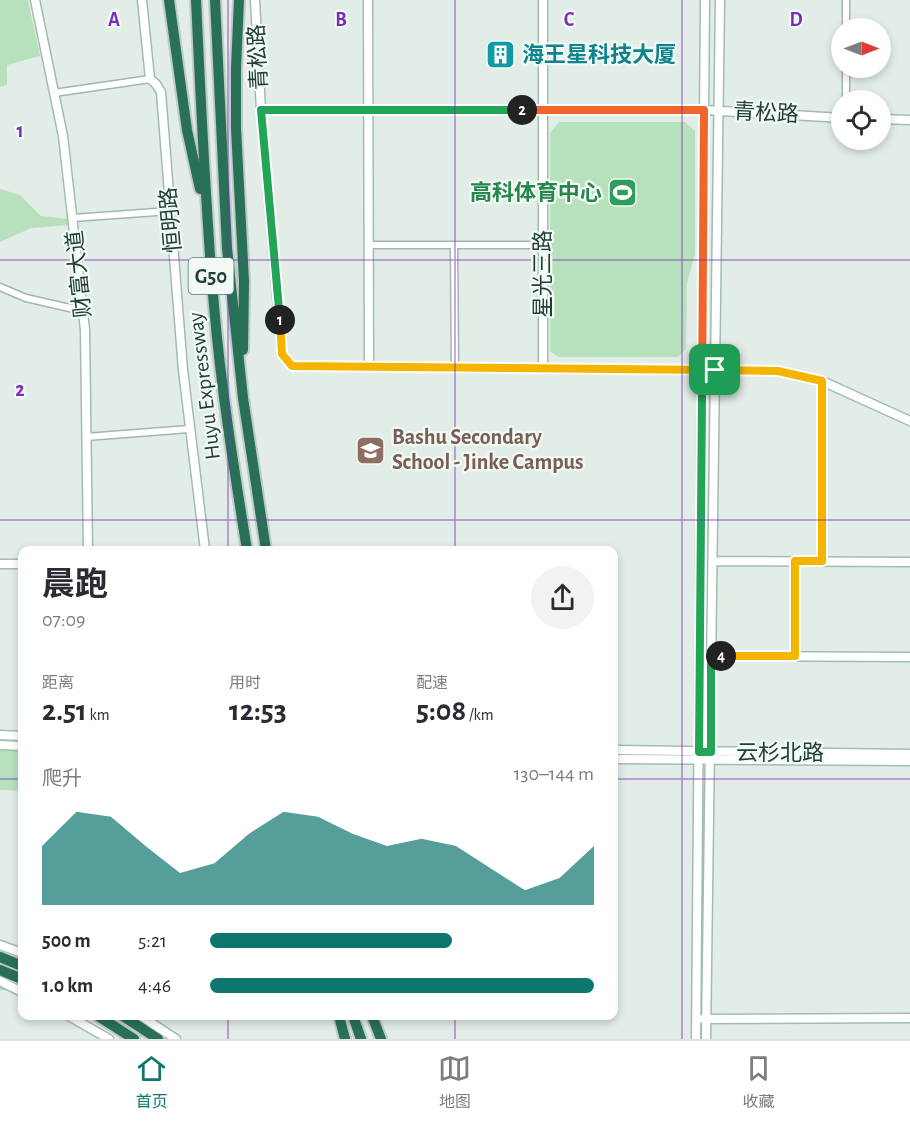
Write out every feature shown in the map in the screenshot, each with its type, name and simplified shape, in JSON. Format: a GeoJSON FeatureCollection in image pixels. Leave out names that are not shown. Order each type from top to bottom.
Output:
{"type":"FeatureCollection","features":[{"type":"Feature","properties":{"kind":"highway"},"geometry":{"type":"LineString","coordinates":[[169,0],[187,130],[207,218]]}},
{"type":"Feature","properties":{"kind":"highway","name":"Huyu Expressway"},"geometry":{"type":"LineString","coordinates":[[196,0],[214,308],[227,429],[246,546]]}},
{"type":"Feature","properties":{"kind":"highway","name":"Huyu Expressway"},"geometry":{"type":"LineString","coordinates":[[215,0],[227,248],[243,398],[265,546]]}},
{"type":"Feature","properties":{"kind":"highway"},"geometry":{"type":"LineString","coordinates":[[239,0],[236,129],[244,281],[243,398]]}},
{"type":"Feature","properties":{"kind":"highway"},"geometry":{"type":"LineString","coordinates":[[0,957],[18,964]]}},
{"type":"Feature","properties":{"kind":"highway"},"geometry":{"type":"LineString","coordinates":[[0,969],[18,977]]}},
{"type":"Feature","properties":{"kind":"highway"},"geometry":{"type":"LineString","coordinates":[[104,1020],[134,1039]]}},
{"type":"Feature","properties":{"kind":"highway"},"geometry":{"type":"LineString","coordinates":[[129,1020],[158,1039]]}},
{"type":"Feature","properties":{"kind":"highway"},"geometry":{"type":"LineString","coordinates":[[340,1020],[345,1039]]}},
{"type":"Feature","properties":{"kind":"highway"},"geometry":{"type":"LineString","coordinates":[[354,1020],[361,1039]]}},
{"type":"Feature","properties":{"kind":"highway"},"geometry":{"type":"LineString","coordinates":[[374,1020],[381,1039]]}},
{"type":"Feature","properties":{"kind":"street","name":"财富大道"},"geometry":{"type":"LineString","coordinates":[[35,0],[63,136],[85,330],[88,546]]}},
{"type":"Feature","properties":{"kind":"street","name":"恒明路"},"geometry":{"type":"LineString","coordinates":[[142,0],[150,79],[161,92],[189,429],[204,546]]}},
{"type":"Feature","properties":{"kind":"street","name":"青松路"},"geometry":{"type":"LineString","coordinates":[[255,0],[261,110],[718,110],[831,117]]}},
{"type":"Feature","properties":{"kind":"street"},"geometry":{"type":"LineString","coordinates":[[368,0],[369,366]]}},
{"type":"Feature","properties":{"kind":"street","name":"星光三路"},"geometry":{"type":"LineString","coordinates":[[543,0],[543,368]]}},
{"type":"Feature","properties":{"kind":"street"},"geometry":{"type":"LineString","coordinates":[[705,0],[699,757],[701,1019],[706,1039]]}},
{"type":"Feature","properties":{"kind":"street"},"geometry":{"type":"LineString","coordinates":[[696,1039],[701,1019],[711,757],[720,0]]}},
{"type":"Feature","properties":{"kind":"street"},"geometry":{"type":"LineString","coordinates":[[846,0],[846,18]]}},
{"type":"Feature","properties":{"kind":"street"},"geometry":{"type":"LineString","coordinates":[[54,93],[150,79]]}},
{"type":"Feature","properties":{"kind":"street"},"geometry":{"type":"LineString","coordinates":[[261,110],[282,354],[292,366],[778,371],[822,381],[910,421]]}},
{"type":"Feature","properties":{"kind":"street"},"geometry":{"type":"LineString","coordinates":[[891,119],[910,120]]}},
{"type":"Feature","properties":{"kind":"street"},"geometry":{"type":"LineString","coordinates":[[73,218],[170,210]]}},
{"type":"Feature","properties":{"kind":"street"},"geometry":{"type":"LineString","coordinates":[[369,245],[543,245]]}},
{"type":"Feature","properties":{"kind":"street"},"geometry":{"type":"LineString","coordinates":[[454,245],[455,367]]}},
{"type":"Feature","properties":{"kind":"street"},"geometry":{"type":"LineString","coordinates":[[0,287],[27,298],[83,311]]}},
{"type":"Feature","properties":{"kind":"street"},"geometry":{"type":"LineString","coordinates":[[822,381],[822,561]]}},
{"type":"Feature","properties":{"kind":"street"},"geometry":{"type":"LineString","coordinates":[[86,437],[189,429]]}},
{"type":"Feature","properties":{"kind":"street"},"geometry":{"type":"LineString","coordinates":[[713,561],[910,562]]}},
{"type":"Feature","properties":{"kind":"street"},"geometry":{"type":"LineString","coordinates":[[795,561],[795,656]]}},
{"type":"Feature","properties":{"kind":"street"},"geometry":{"type":"LineString","coordinates":[[0,564],[18,564]]}},
{"type":"Feature","properties":{"kind":"street"},"geometry":{"type":"LineString","coordinates":[[711,656],[910,657]]}},
{"type":"Feature","properties":{"kind":"street"},"geometry":{"type":"LineString","coordinates":[[0,735],[18,736]]}},
{"type":"Feature","properties":{"kind":"street"},"geometry":{"type":"LineString","coordinates":[[0,745],[18,746]]}},
{"type":"Feature","properties":{"kind":"street","name":"云杉北路"},"geometry":{"type":"LineString","coordinates":[[618,750],[699,757]]}},
{"type":"Feature","properties":{"kind":"street","name":"云杉北路"},"geometry":{"type":"LineString","coordinates":[[618,759],[910,754]]}},
{"type":"Feature","properties":{"kind":"street","name":"云杉北路"},"geometry":{"type":"LineString","coordinates":[[711,757],[910,761]]}},
{"type":"Feature","properties":{"kind":"street"},"geometry":{"type":"LineString","coordinates":[[0,945],[18,952]]}},
{"type":"Feature","properties":{"kind":"street"},"geometry":{"type":"LineString","coordinates":[[0,981],[18,990]]}},
{"type":"Feature","properties":{"kind":"street"},"geometry":{"type":"LineString","coordinates":[[701,1019],[910,1018]]}},
{"type":"Feature","properties":{"kind":"street"},"geometry":{"type":"LineString","coordinates":[[75,1020],[97,1035],[108,1039]]}},
{"type":"Feature","properties":{"kind":"street"},"geometry":{"type":"LineString","coordinates":[[147,1020],[176,1039]]}},
{"type":"Feature","properties":{"kind":"green space"},"geometry":{"type":"Polygon","coordinates":[[[0,0],[28,0],[40,56],[7,65],[7,85],[0,87],[0,0]]]}},
{"type":"Feature","properties":{"kind":"green space","name":"高科体育中心"},"geometry":{"type":"Polygon","coordinates":[[[559,122],[685,122],[695,131],[695,254],[687,283],[686,349],[678,357],[558,357],[550,351],[550,133],[559,122]]]}},
{"type":"Feature","properties":{"kind":"green space"},"geometry":{"type":"Polygon","coordinates":[[[0,189],[20,195],[41,216],[68,219],[69,225],[31,228],[0,242],[0,189]]]}},
{"type":"Feature","properties":{"kind":"green space"},"geometry":{"type":"Polygon","coordinates":[[[0,750],[18,750],[18,791],[0,790],[0,750]]]}},
{"type":"Feature","properties":{"kind":"tunnel"},"geometry":{"type":"LineString","coordinates":[[0,986],[18,986]]}},
{"type":"Feature","properties":{"kind":"place","name":"海王星科技大厦"},"geometry":{"type":"Point","coordinates":[501,55]}},
{"type":"Feature","properties":{"kind":"place","name":"高科体育中心"},"geometry":{"type":"Point","coordinates":[623,193]}},
{"type":"Feature","properties":{"kind":"place","name":"Bashu Secondary School - Jinke Campus"},"geometry":{"type":"Point","coordinates":[371,450]}},
{"type":"Feature","properties":{"kind":"route"},"geometry":{"type":"LineString","coordinates":[[715,370],[702,369],[292,366],[282,354],[261,110],[704,110],[702,369],[699,752],[711,752],[711,656],[795,656],[795,561],[822,561],[822,381],[778,371],[715,370]]}}]}
